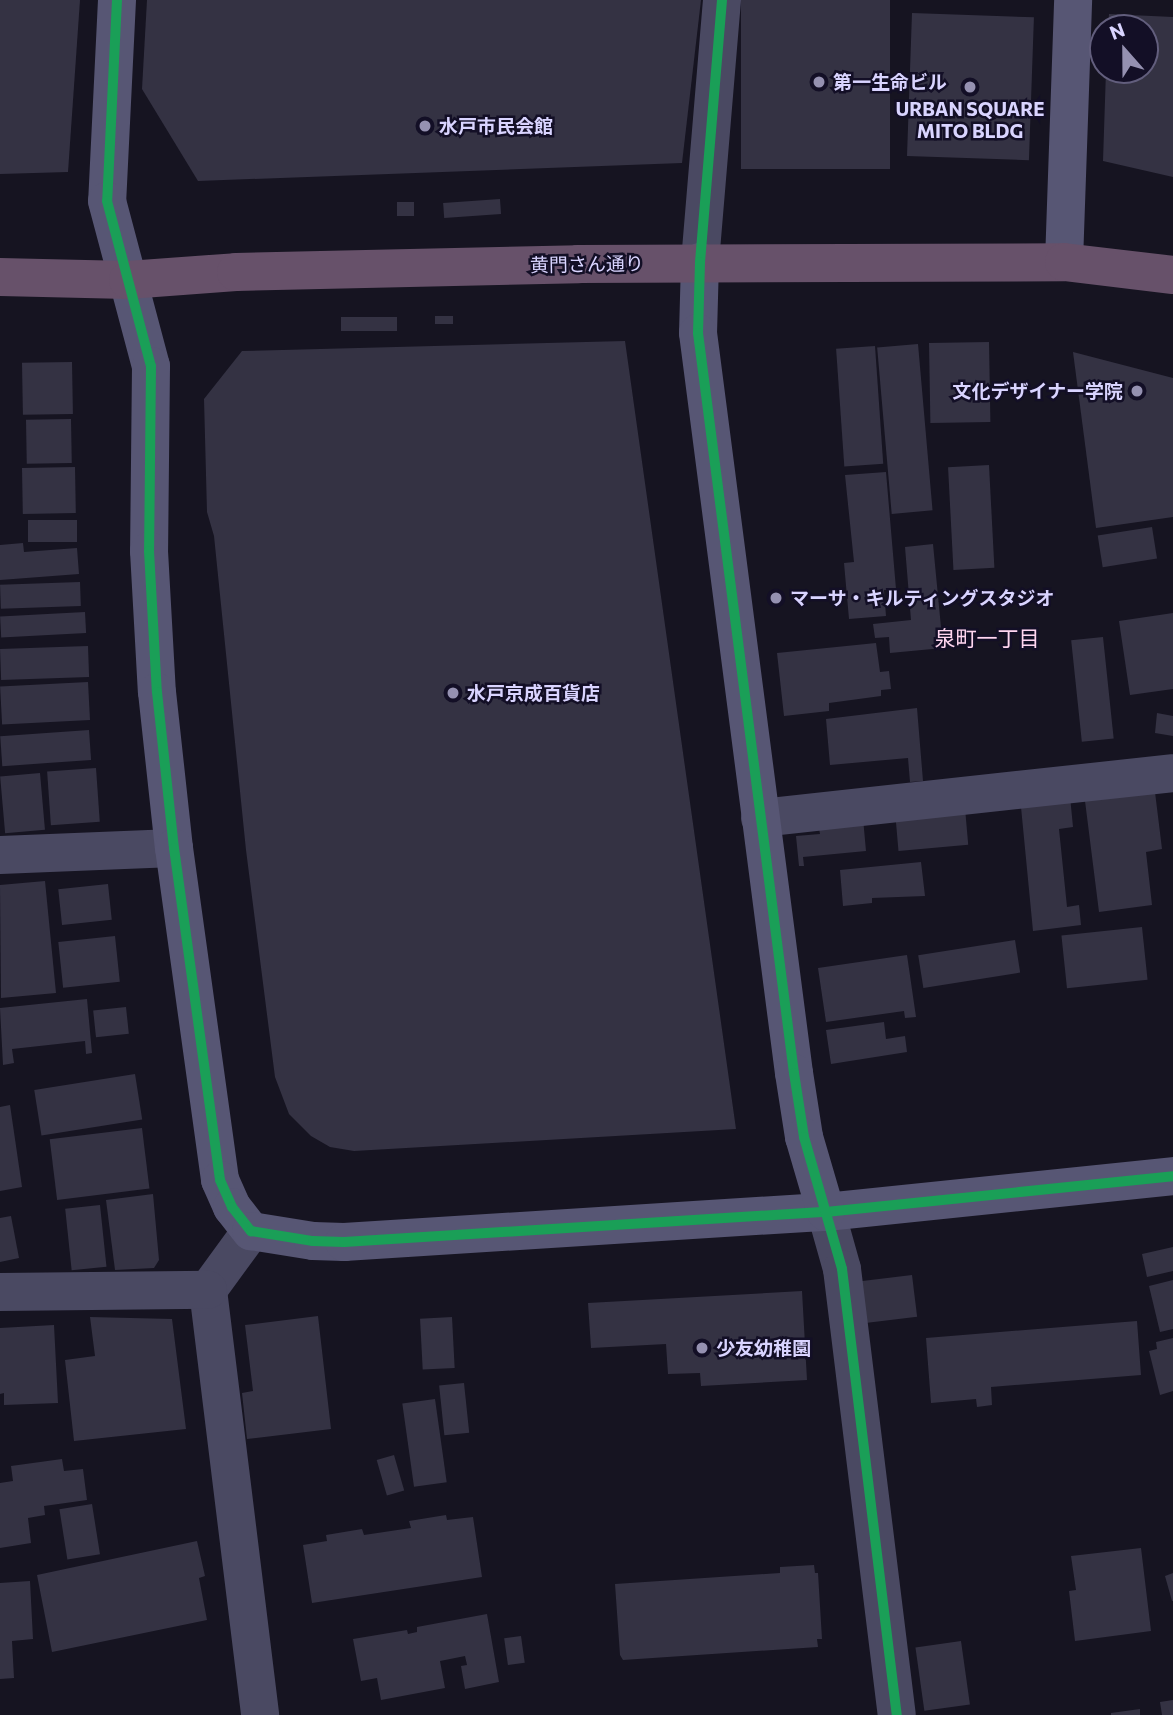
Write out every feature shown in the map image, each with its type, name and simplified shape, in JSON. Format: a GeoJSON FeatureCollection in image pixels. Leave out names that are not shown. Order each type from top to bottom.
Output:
{"type":"FeatureCollection","features":[{"type":"Feature","properties":{"kind":"highway","name":"黄門さん通り"},"geometry":{"type":"LineString","coordinates":[[0,277],[128,280],[277,271],[700,262],[1064,262],[1173,275]]}},
{"type":"Feature","properties":{"kind":"street"},"geometry":{"type":"LineString","coordinates":[[117,0],[107,201],[151,366],[149,551],[157,692],[174,848],[220,1180],[232,1207],[251,1231],[313,1241],[344,1242],[826,1212],[1173,1176]]}},
{"type":"Feature","properties":{"kind":"street"},"geometry":{"type":"LineString","coordinates":[[722,0],[700,262],[698,332],[804,1137],[842,1269],[897,1715]]}},
{"type":"Feature","properties":{"kind":"street"},"geometry":{"type":"LineString","coordinates":[[1064,262],[1073,0]]}},
{"type":"Feature","properties":{"kind":"street"},"geometry":{"type":"LineString","coordinates":[[760,818],[1173,773]]}},
{"type":"Feature","properties":{"kind":"street"},"geometry":{"type":"LineString","coordinates":[[0,855],[174,848]]}},
{"type":"Feature","properties":{"kind":"street"},"geometry":{"type":"LineString","coordinates":[[251,1231],[208,1290],[260,1715]]}},
{"type":"Feature","properties":{"kind":"street"},"geometry":{"type":"LineString","coordinates":[[0,1292],[208,1290]]}},
{"type":"Feature","properties":{"kind":"building"},"geometry":{"type":"Polygon","coordinates":[[[0,0],[80,0],[68,172],[0,174],[0,0]]]}},
{"type":"Feature","properties":{"kind":"building","name":"水戸市民会館"},"geometry":{"type":"Polygon","coordinates":[[[147,0],[701,0],[682,163],[198,181],[142,89],[147,0]]]}},
{"type":"Feature","properties":{"kind":"building","name":"第一生命ビル"},"geometry":{"type":"Polygon","coordinates":[[[741,0],[890,0],[890,169],[741,169],[741,0]]]}},
{"type":"Feature","properties":{"kind":"building","name":"URBAN SQUARE MITO BLDG"},"geometry":{"type":"Polygon","coordinates":[[[912,13],[1034,17],[1029,160],[907,156],[912,13]]]}},
{"type":"Feature","properties":{"kind":"building"},"geometry":{"type":"Polygon","coordinates":[[[1159,16],[1173,17],[1173,177],[1103,161],[1106,84],[1159,84],[1159,16]]]}},
{"type":"Feature","properties":{"kind":"building"},"geometry":{"type":"Polygon","coordinates":[[[500,199],[501,214],[444,218],[443,203],[500,199]]]}},
{"type":"Feature","properties":{"kind":"building"},"geometry":{"type":"Polygon","coordinates":[[[397,202],[414,202],[414,216],[397,216],[397,202]]]}},
{"type":"Feature","properties":{"kind":"building"},"geometry":{"type":"Polygon","coordinates":[[[435,316],[453,316],[453,324],[435,324],[435,316]]]}},
{"type":"Feature","properties":{"kind":"building"},"geometry":{"type":"Polygon","coordinates":[[[341,317],[397,317],[397,331],[341,331],[341,317]]]}},
{"type":"Feature","properties":{"kind":"building","name":"水戸京成百貨店"},"geometry":{"type":"Polygon","coordinates":[[[625,341],[736,1129],[354,1151],[330,1147],[311,1136],[289,1114],[275,1077],[246,850],[214,536],[207,512],[204,399],[242,351],[625,341]]]}},
{"type":"Feature","properties":{"kind":"building"},"geometry":{"type":"Polygon","coordinates":[[[989,342],[990,422],[930,423],[929,343],[989,342]]]}},
{"type":"Feature","properties":{"kind":"building"},"geometry":{"type":"Polygon","coordinates":[[[918,344],[933,510],[892,514],[877,348],[918,344]]]}},
{"type":"Feature","properties":{"kind":"building"},"geometry":{"type":"Polygon","coordinates":[[[875,346],[883,464],[844,466],[836,349],[875,346]]]}},
{"type":"Feature","properties":{"kind":"building"},"geometry":{"type":"Polygon","coordinates":[[[1073,352],[1173,378],[1173,517],[1096,528],[1073,352]]]}},
{"type":"Feature","properties":{"kind":"building"},"geometry":{"type":"Polygon","coordinates":[[[72,362],[73,414],[23,415],[22,363],[72,362]]]}},
{"type":"Feature","properties":{"kind":"building"},"geometry":{"type":"Polygon","coordinates":[[[71,419],[72,463],[27,464],[26,420],[71,419]]]}},
{"type":"Feature","properties":{"kind":"building"},"geometry":{"type":"Polygon","coordinates":[[[989,465],[994,568],[953,570],[948,467],[989,465]]]}},
{"type":"Feature","properties":{"kind":"building"},"geometry":{"type":"Polygon","coordinates":[[[75,467],[76,513],[23,514],[22,468],[75,467]]]}},
{"type":"Feature","properties":{"kind":"building"},"geometry":{"type":"Polygon","coordinates":[[[886,472],[896,589],[884,590],[886,616],[849,619],[844,563],[854,562],[845,475],[886,472]]]}},
{"type":"Feature","properties":{"kind":"building"},"geometry":{"type":"Polygon","coordinates":[[[28,520],[77,520],[77,542],[28,542],[28,520]]]}},
{"type":"Feature","properties":{"kind":"building"},"geometry":{"type":"Polygon","coordinates":[[[1152,527],[1157,559],[1103,567],[1098,536],[1152,527]]]}},
{"type":"Feature","properties":{"kind":"building"},"geometry":{"type":"Polygon","coordinates":[[[23,543],[24,552],[77,548],[79,574],[0,580],[0,545],[23,543]]]}},
{"type":"Feature","properties":{"kind":"building"},"geometry":{"type":"Polygon","coordinates":[[[933,544],[943,648],[890,653],[889,637],[875,638],[873,624],[911,620],[905,547],[933,544]]]}},
{"type":"Feature","properties":{"kind":"building"},"geometry":{"type":"Polygon","coordinates":[[[80,582],[81,606],[1,609],[0,585],[80,582]]]}},
{"type":"Feature","properties":{"kind":"building"},"geometry":{"type":"Polygon","coordinates":[[[85,612],[86,633],[1,637],[0,616],[85,612]]]}},
{"type":"Feature","properties":{"kind":"building"},"geometry":{"type":"Polygon","coordinates":[[[1173,613],[1173,689],[1130,695],[1119,621],[1173,613]]]}},
{"type":"Feature","properties":{"kind":"building"},"geometry":{"type":"Polygon","coordinates":[[[1103,637],[1114,738],[1082,742],[1071,640],[1103,637]]]}},
{"type":"Feature","properties":{"kind":"building"},"geometry":{"type":"Polygon","coordinates":[[[876,643],[880,672],[889,671],[891,689],[881,690],[881,696],[829,703],[829,711],[784,716],[777,653],[876,643]]]}},
{"type":"Feature","properties":{"kind":"building"},"geometry":{"type":"Polygon","coordinates":[[[88,646],[89,677],[1,680],[0,649],[88,646]]]}},
{"type":"Feature","properties":{"kind":"building"},"geometry":{"type":"Polygon","coordinates":[[[88,682],[90,720],[2,725],[0,687],[88,682]]]}},
{"type":"Feature","properties":{"kind":"building"},"geometry":{"type":"Polygon","coordinates":[[[917,708],[923,781],[910,782],[908,758],[830,765],[826,719],[917,708]]]}},
{"type":"Feature","properties":{"kind":"building"},"geometry":{"type":"Polygon","coordinates":[[[1157,713],[1173,716],[1173,736],[1155,733],[1157,713]]]}},
{"type":"Feature","properties":{"kind":"building"},"geometry":{"type":"Polygon","coordinates":[[[89,730],[91,760],[2,766],[0,736],[89,730]]]}},
{"type":"Feature","properties":{"kind":"building"},"geometry":{"type":"Polygon","coordinates":[[[96,768],[100,822],[51,825],[47,771],[96,768]]]}},
{"type":"Feature","properties":{"kind":"building"},"geometry":{"type":"Polygon","coordinates":[[[40,773],[45,830],[5,833],[0,776],[40,773]]]}},
{"type":"Feature","properties":{"kind":"building"},"geometry":{"type":"Polygon","coordinates":[[[1155,792],[1162,849],[1146,852],[1152,905],[1099,912],[1085,801],[1155,792]]]}},
{"type":"Feature","properties":{"kind":"building"},"geometry":{"type":"Polygon","coordinates":[[[1070,796],[1073,827],[1059,829],[1067,907],[1079,905],[1081,925],[1033,931],[1021,807],[1070,796]]]}},
{"type":"Feature","properties":{"kind":"building"},"geometry":{"type":"Polygon","coordinates":[[[965,808],[968,845],[898,851],[895,814],[965,808]]]}},
{"type":"Feature","properties":{"kind":"building"},"geometry":{"type":"Polygon","coordinates":[[[863,818],[866,851],[803,857],[804,866],[799,866],[796,836],[820,834],[818,823],[863,818]]]}},
{"type":"Feature","properties":{"kind":"building"},"geometry":{"type":"Polygon","coordinates":[[[921,862],[925,896],[872,898],[872,903],[843,906],[840,870],[921,862]]]}},
{"type":"Feature","properties":{"kind":"building"},"geometry":{"type":"Polygon","coordinates":[[[45,881],[56,993],[1,998],[0,885],[45,881]]]}},
{"type":"Feature","properties":{"kind":"building"},"geometry":{"type":"Polygon","coordinates":[[[108,884],[112,920],[62,925],[58,889],[108,884]]]}},
{"type":"Feature","properties":{"kind":"building"},"geometry":{"type":"Polygon","coordinates":[[[1142,927],[1148,980],[1067,988],[1061,935],[1142,927]]]}},
{"type":"Feature","properties":{"kind":"building"},"geometry":{"type":"Polygon","coordinates":[[[115,936],[120,982],[63,988],[58,942],[115,936]]]}},
{"type":"Feature","properties":{"kind":"building"},"geometry":{"type":"Polygon","coordinates":[[[1015,940],[1020,973],[923,988],[918,955],[1015,940]]]}},
{"type":"Feature","properties":{"kind":"building"},"geometry":{"type":"Polygon","coordinates":[[[907,955],[916,1017],[905,1018],[904,1011],[826,1022],[818,968],[907,955]]]}},
{"type":"Feature","properties":{"kind":"building"},"geometry":{"type":"Polygon","coordinates":[[[87,999],[92,1053],[86,1054],[85,1041],[12,1049],[14,1063],[3,1065],[0,1008],[87,999]]]}},
{"type":"Feature","properties":{"kind":"building"},"geometry":{"type":"Polygon","coordinates":[[[126,1007],[129,1034],[96,1037],[93,1010],[126,1007]]]}},
{"type":"Feature","properties":{"kind":"building"},"geometry":{"type":"Polygon","coordinates":[[[884,1022],[886,1039],[905,1036],[907,1052],[831,1064],[826,1030],[884,1022]]]}},
{"type":"Feature","properties":{"kind":"building"},"geometry":{"type":"Polygon","coordinates":[[[135,1074],[142,1119],[41,1135],[34,1090],[135,1074]]]}},
{"type":"Feature","properties":{"kind":"building"},"geometry":{"type":"Polygon","coordinates":[[[10,1105],[22,1187],[0,1191],[0,1107],[10,1105]]]}},
{"type":"Feature","properties":{"kind":"building"},"geometry":{"type":"Polygon","coordinates":[[[142,1128],[149,1189],[57,1200],[50,1139],[142,1128]]]}},
{"type":"Feature","properties":{"kind":"building"},"geometry":{"type":"Polygon","coordinates":[[[153,1194],[159,1260],[154,1268],[115,1270],[106,1200],[153,1194]]]}},
{"type":"Feature","properties":{"kind":"building"},"geometry":{"type":"Polygon","coordinates":[[[100,1205],[106,1267],[72,1270],[65,1209],[100,1205]]]}},
{"type":"Feature","properties":{"kind":"building"},"geometry":{"type":"Polygon","coordinates":[[[11,1216],[19,1258],[0,1262],[0,1218],[11,1216]]]}},
{"type":"Feature","properties":{"kind":"building"},"geometry":{"type":"Polygon","coordinates":[[[1173,1247],[1173,1271],[1147,1277],[1142,1254],[1173,1247]]]}},
{"type":"Feature","properties":{"kind":"building"},"geometry":{"type":"Polygon","coordinates":[[[912,1275],[917,1317],[866,1323],[860,1281],[912,1275]]]}},
{"type":"Feature","properties":{"kind":"building"},"geometry":{"type":"Polygon","coordinates":[[[1173,1280],[1173,1329],[1160,1332],[1149,1286],[1173,1280]]]}},
{"type":"Feature","properties":{"kind":"building"},"geometry":{"type":"Polygon","coordinates":[[[802,1291],[807,1380],[701,1386],[700,1373],[668,1374],[666,1344],[591,1348],[588,1303],[802,1291]]]}},
{"type":"Feature","properties":{"kind":"building"},"geometry":{"type":"Polygon","coordinates":[[[318,1316],[331,1429],[247,1439],[242,1393],[253,1391],[245,1325],[318,1316]]]}},
{"type":"Feature","properties":{"kind":"building"},"geometry":{"type":"Polygon","coordinates":[[[90,1317],[172,1319],[186,1429],[74,1441],[65,1360],[95,1356],[90,1317]]]}},
{"type":"Feature","properties":{"kind":"building"},"geometry":{"type":"Polygon","coordinates":[[[452,1317],[455,1368],[423,1370],[420,1319],[452,1317]]]}},
{"type":"Feature","properties":{"kind":"building"},"geometry":{"type":"Polygon","coordinates":[[[1137,1321],[1141,1375],[991,1387],[992,1405],[977,1407],[976,1399],[931,1403],[926,1338],[1137,1321]]]}},
{"type":"Feature","properties":{"kind":"building"},"geometry":{"type":"Polygon","coordinates":[[[54,1325],[58,1403],[4,1405],[4,1393],[0,1394],[0,1328],[54,1325]]]}},
{"type":"Feature","properties":{"kind":"building"},"geometry":{"type":"Polygon","coordinates":[[[1173,1338],[1173,1391],[1160,1395],[1149,1351],[1157,1349],[1156,1342],[1173,1338]]]}},
{"type":"Feature","properties":{"kind":"building"},"geometry":{"type":"Polygon","coordinates":[[[464,1383],[469,1433],[444,1435],[439,1386],[464,1383]]]}},
{"type":"Feature","properties":{"kind":"building"},"geometry":{"type":"Polygon","coordinates":[[[435,1399],[447,1482],[414,1487],[402,1404],[435,1399]]]}},
{"type":"Feature","properties":{"kind":"building"},"geometry":{"type":"Polygon","coordinates":[[[394,1455],[404,1491],[387,1496],[377,1460],[394,1455]]]}},
{"type":"Feature","properties":{"kind":"building"},"geometry":{"type":"Polygon","coordinates":[[[62,1459],[64,1471],[83,1469],[87,1500],[44,1506],[45,1515],[28,1518],[31,1543],[0,1548],[0,1483],[13,1481],[11,1466],[62,1459]]]}},
{"type":"Feature","properties":{"kind":"building"},"geometry":{"type":"Polygon","coordinates":[[[92,1504],[100,1554],[67,1560],[59,1509],[92,1504]]]}},
{"type":"Feature","properties":{"kind":"building"},"geometry":{"type":"Polygon","coordinates":[[[446,1515],[447,1520],[473,1517],[482,1577],[312,1603],[303,1545],[327,1541],[326,1535],[362,1529],[364,1535],[411,1528],[409,1521],[446,1515]]]}},
{"type":"Feature","properties":{"kind":"building"},"geometry":{"type":"Polygon","coordinates":[[[197,1541],[205,1576],[199,1578],[207,1620],[52,1652],[37,1575],[197,1541]]]}},
{"type":"Feature","properties":{"kind":"building"},"geometry":{"type":"Polygon","coordinates":[[[1141,1548],[1151,1631],[1075,1641],[1069,1591],[1076,1590],[1071,1556],[1141,1548]]]}},
{"type":"Feature","properties":{"kind":"building"},"geometry":{"type":"Polygon","coordinates":[[[814,1565],[815,1573],[818,1573],[822,1639],[817,1639],[818,1647],[623,1660],[620,1655],[615,1584],[780,1573],[780,1567],[814,1565]]]}},
{"type":"Feature","properties":{"kind":"building"},"geometry":{"type":"Polygon","coordinates":[[[1173,1573],[1173,1601],[1172,1601],[1165,1576],[1173,1573]]]}},
{"type":"Feature","properties":{"kind":"building"},"geometry":{"type":"Polygon","coordinates":[[[30,1581],[33,1639],[12,1641],[14,1678],[0,1679],[0,1583],[30,1581]]]}},
{"type":"Feature","properties":{"kind":"building"},"geometry":{"type":"Polygon","coordinates":[[[487,1614],[499,1682],[465,1689],[461,1666],[467,1665],[465,1656],[440,1661],[445,1688],[381,1700],[377,1678],[361,1681],[353,1639],[407,1630],[408,1634],[417,1632],[417,1627],[487,1614]]]}},
{"type":"Feature","properties":{"kind":"building"},"geometry":{"type":"Polygon","coordinates":[[[521,1636],[525,1663],[508,1665],[504,1638],[521,1636]]]}},
{"type":"Feature","properties":{"kind":"building"},"geometry":{"type":"Polygon","coordinates":[[[961,1641],[970,1704],[924,1711],[915,1647],[961,1641]]]}},
{"type":"Feature","properties":{"kind":"building"},"geometry":{"type":"Polygon","coordinates":[[[1173,1700],[1173,1715],[1162,1715],[1160,1702],[1173,1700]]]}},
{"type":"Feature","properties":{"kind":"building"},"geometry":{"type":"Polygon","coordinates":[[[1140,1709],[1140,1715],[1111,1715],[1111,1713],[1140,1709]]]}},
{"type":"Feature","properties":{"kind":"cycle path"},"geometry":{"type":"LineString","coordinates":[[117,0],[107,201],[151,366],[149,551],[157,692],[174,848],[220,1180],[232,1207],[251,1231],[313,1241],[344,1242],[826,1212],[1173,1176]]}},
{"type":"Feature","properties":{"kind":"cycle path"},"geometry":{"type":"LineString","coordinates":[[722,0],[700,262],[698,333],[794,1073],[804,1137],[842,1269],[897,1715]]}},
{"type":"Feature","properties":{"kind":"place","name":"第一生命ビル"},"geometry":{"type":"Point","coordinates":[819,82]}},
{"type":"Feature","properties":{"kind":"place","name":"URBAN SQUARE MITO BLDG"},"geometry":{"type":"Point","coordinates":[970,87]}},
{"type":"Feature","properties":{"kind":"place","name":"水戸市民会館"},"geometry":{"type":"Point","coordinates":[425,126]}},
{"type":"Feature","properties":{"kind":"place","name":"文化デザイナー学院"},"geometry":{"type":"Point","coordinates":[1137,391]}},
{"type":"Feature","properties":{"kind":"place","name":"マーサ・キルティングスタジオ"},"geometry":{"type":"Point","coordinates":[776,598]}},
{"type":"Feature","properties":{"kind":"place","name":"水戸京成百貨店"},"geometry":{"type":"Point","coordinates":[453,693]}},
{"type":"Feature","properties":{"kind":"place","name":"少友幼稚園"},"geometry":{"type":"Point","coordinates":[702,1348]}},
{"type":"Feature","properties":{"kind":"district","name":"泉町一丁目"},"geometry":{"type":"Point","coordinates":[987,638]}}]}
